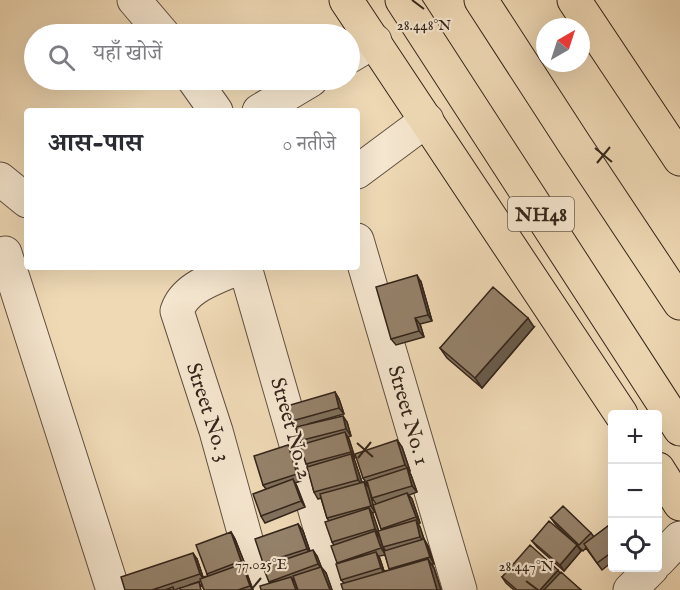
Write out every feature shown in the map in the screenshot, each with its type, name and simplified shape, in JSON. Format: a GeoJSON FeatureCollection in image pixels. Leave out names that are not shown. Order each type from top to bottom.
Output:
{"type":"FeatureCollection","features":[{"type":"Feature","properties":{"kind":"main road"},"geometry":{"type":"LineString","coordinates":[[346,0],[354,24]]}},
{"type":"Feature","properties":{"kind":"main road","name":"NH48"},"geometry":{"type":"LineString","coordinates":[[402,0],[680,429]]}},
{"type":"Feature","properties":{"kind":"main road","name":"NH48"},"geometry":{"type":"LineString","coordinates":[[481,0],[574,145],[680,303]]}},
{"type":"Feature","properties":{"kind":"main road"},"geometry":{"type":"LineString","coordinates":[[574,0],[680,159]]}},
{"type":"Feature","properties":{"kind":"main road"},"geometry":{"type":"LineString","coordinates":[[362,49],[427,120],[618,410]]}},
{"type":"Feature","properties":{"kind":"main road"},"geometry":{"type":"LineString","coordinates":[[662,477],[680,504]]}},
{"type":"Feature","properties":{"kind":"street"},"geometry":{"type":"LineString","coordinates":[[134,0],[154,24]]}},
{"type":"Feature","properties":{"kind":"street"},"geometry":{"type":"LineString","coordinates":[[201,90],[214,108]]}},
{"type":"Feature","properties":{"kind":"street"},"geometry":{"type":"LineString","coordinates":[[264,108],[294,90]]}},
{"type":"Feature","properties":{"kind":"street"},"geometry":{"type":"LineString","coordinates":[[360,170],[427,120]]}},
{"type":"Feature","properties":{"kind":"street"},"geometry":{"type":"LineString","coordinates":[[0,179],[24,199]]}},
{"type":"Feature","properties":{"kind":"street","name":"Street No. 1"},"geometry":{"type":"LineString","coordinates":[[360,250],[460,590]]}},
{"type":"Feature","properties":{"kind":"street"},"geometry":{"type":"LineString","coordinates":[[11,251],[113,590]]}},
{"type":"Feature","properties":{"kind":"street","name":"Street No. 3"},"geometry":{"type":"LineString","coordinates":[[234,270],[189,292],[180,302],[177,311],[216,431],[260,590]]}},
{"type":"Feature","properties":{"kind":"street","name":"Street No. 2"},"geometry":{"type":"LineString","coordinates":[[246,270],[338,590]]}},
{"type":"Feature","properties":{"kind":"street"},"geometry":{"type":"LineString","coordinates":[[662,556],[680,538]]}},
{"type":"Feature","properties":{"kind":"street"},"geometry":{"type":"LineString","coordinates":[[630,590],[647,572]]}},
{"type":"Feature","properties":{"kind":"building"},"geometry":{"type":"Polygon","coordinates":[[[417,275],[428,315],[415,318],[419,331],[391,339],[376,287],[417,275]]]}},
{"type":"Feature","properties":{"kind":"building"},"geometry":{"type":"Polygon","coordinates":[[[493,287],[528,318],[475,378],[440,348],[493,287]]]}},
{"type":"Feature","properties":{"kind":"building"},"geometry":{"type":"Polygon","coordinates":[[[335,392],[339,408],[292,421],[287,406],[335,392]]]}},
{"type":"Feature","properties":{"kind":"building"},"geometry":{"type":"Polygon","coordinates":[[[343,416],[346,429],[299,441],[296,427],[343,416]]]}},
{"type":"Feature","properties":{"kind":"building"},"geometry":{"type":"Polygon","coordinates":[[[345,432],[351,452],[306,464],[300,445],[345,432]]]}},
{"type":"Feature","properties":{"kind":"building"},"geometry":{"type":"Polygon","coordinates":[[[397,440],[405,465],[363,478],[355,454],[397,440]]]}},
{"type":"Feature","properties":{"kind":"building"},"geometry":{"type":"Polygon","coordinates":[[[288,445],[297,474],[263,485],[254,456],[288,445]]]}},
{"type":"Feature","properties":{"kind":"building"},"geometry":{"type":"Polygon","coordinates":[[[351,454],[358,480],[314,492],[307,467],[351,454]]]}},
{"type":"Feature","properties":{"kind":"building"},"geometry":{"type":"Polygon","coordinates":[[[407,468],[412,486],[372,498],[367,481],[407,468]]]}},
{"type":"Feature","properties":{"kind":"building"},"geometry":{"type":"Polygon","coordinates":[[[293,479],[301,501],[261,516],[253,494],[293,479]]]}},
{"type":"Feature","properties":{"kind":"building"},"geometry":{"type":"Polygon","coordinates":[[[364,482],[371,506],[327,518],[320,494],[364,482]]]}},
{"type":"Feature","properties":{"kind":"building"},"geometry":{"type":"Polygon","coordinates":[[[407,493],[416,517],[381,529],[373,505],[407,493]]]}},
{"type":"Feature","properties":{"kind":"building"},"geometry":{"type":"Polygon","coordinates":[[[563,506],[591,533],[579,545],[551,518],[563,506]]]}},
{"type":"Feature","properties":{"kind":"building"},"geometry":{"type":"Polygon","coordinates":[[[369,508],[375,529],[332,542],[325,522],[369,508]]]}},
{"type":"Feature","properties":{"kind":"building"},"geometry":{"type":"Polygon","coordinates":[[[416,520],[420,537],[383,547],[378,531],[416,520]]]}},
{"type":"Feature","properties":{"kind":"building"},"geometry":{"type":"Polygon","coordinates":[[[549,521],[577,545],[560,565],[532,541],[549,521]]]}},
{"type":"Feature","properties":{"kind":"building"},"geometry":{"type":"Polygon","coordinates":[[[298,524],[307,549],[263,563],[255,539],[298,524]]]}},
{"type":"Feature","properties":{"kind":"building"},"geometry":{"type":"Polygon","coordinates":[[[608,526],[608,555],[597,563],[584,544],[608,526]]]}},
{"type":"Feature","properties":{"kind":"building"},"geometry":{"type":"Polygon","coordinates":[[[375,531],[381,548],[337,563],[331,546],[375,531]]]}},
{"type":"Feature","properties":{"kind":"building"},"geometry":{"type":"Polygon","coordinates":[[[231,532],[241,561],[207,574],[196,545],[231,532]]]}},
{"type":"Feature","properties":{"kind":"building"},"geometry":{"type":"Polygon","coordinates":[[[424,539],[430,557],[389,569],[384,551],[424,539]]]}},
{"type":"Feature","properties":{"kind":"building"},"geometry":{"type":"Polygon","coordinates":[[[530,545],[558,570],[540,590],[517,590],[502,577],[530,545]]]}},
{"type":"Feature","properties":{"kind":"building"},"geometry":{"type":"Polygon","coordinates":[[[313,550],[318,564],[269,582],[263,567],[313,550]]]}},
{"type":"Feature","properties":{"kind":"building"},"geometry":{"type":"Polygon","coordinates":[[[376,552],[381,568],[341,580],[336,564],[376,552]]]}},
{"type":"Feature","properties":{"kind":"building"},"geometry":{"type":"Polygon","coordinates":[[[193,553],[200,574],[152,590],[125,590],[121,577],[193,553]]]}},
{"type":"Feature","properties":{"kind":"building"},"geometry":{"type":"Polygon","coordinates":[[[428,559],[437,590],[343,590],[341,584],[428,559]]]}},
{"type":"Feature","properties":{"kind":"building"},"geometry":{"type":"Polygon","coordinates":[[[242,564],[250,586],[238,590],[204,590],[200,579],[242,564]]]}},
{"type":"Feature","properties":{"kind":"building"},"geometry":{"type":"Polygon","coordinates":[[[321,567],[330,590],[298,590],[293,576],[321,567]]]}},
{"type":"Feature","properties":{"kind":"building"},"geometry":{"type":"Polygon","coordinates":[[[561,572],[581,590],[544,590],[561,572]]]}},
{"type":"Feature","properties":{"kind":"building"},"geometry":{"type":"Polygon","coordinates":[[[291,577],[296,590],[261,590],[260,586],[291,577]]]}},
{"type":"Feature","properties":{"kind":"building"},"geometry":{"type":"Polygon","coordinates":[[[199,582],[201,590],[180,590],[180,588],[199,582]]]}}]}
